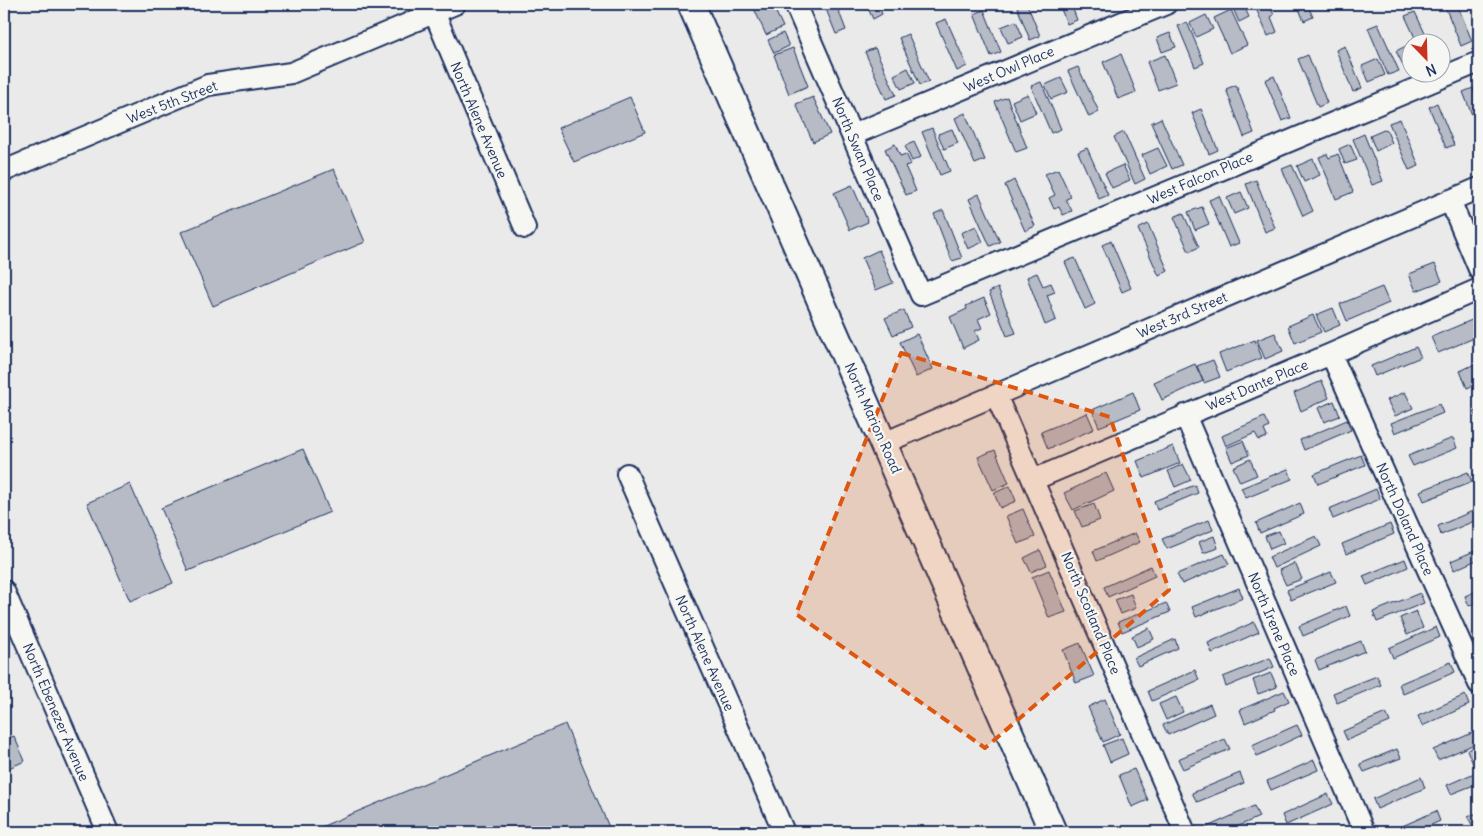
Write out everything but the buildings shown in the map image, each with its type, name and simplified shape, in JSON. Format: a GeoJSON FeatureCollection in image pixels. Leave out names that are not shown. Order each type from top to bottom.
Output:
{"type":"FeatureCollection","features":[{"type":"Feature","properties":{"kind":"main road","name":"North Marion Road"},"geometry":{"type":"LineString","coordinates":[[691,4],[1054,832]]}},
{"type":"Feature","properties":{"kind":"street","name":"West 5th Street"},"geometry":{"type":"LineString","coordinates":[[4,171],[208,85],[291,73],[455,4]]}},
{"type":"Feature","properties":{"kind":"street","name":"North Swan Place"},"geometry":{"type":"LineString","coordinates":[[795,4],[921,295]]}},
{"type":"Feature","properties":{"kind":"street","name":"West Owl Place"},"geometry":{"type":"LineString","coordinates":[[852,135],[1166,4]]}},
{"type":"Feature","properties":{"kind":"street","name":"North Alene Avenue"},"geometry":{"type":"LineString","coordinates":[[434,12],[525,228]]}},
{"type":"Feature","properties":{"kind":"street","name":"West Falcon Place"},"geometry":{"type":"LineString","coordinates":[[921,295],[1479,62]]}},
{"type":"Feature","properties":{"kind":"street","name":"West 3rd Street"},"geometry":{"type":"LineString","coordinates":[[884,442],[1479,188]]}},
{"type":"Feature","properties":{"kind":"street"},"geometry":{"type":"LineString","coordinates":[[1450,200],[1479,269]]}},
{"type":"Feature","properties":{"kind":"street","name":"West Dante Place"},"geometry":{"type":"LineString","coordinates":[[1033,480],[1479,289]]}},
{"type":"Feature","properties":{"kind":"street","name":"North Doland Place"},"geometry":{"type":"LineString","coordinates":[[1331,354],[1479,684]]}},
{"type":"Feature","properties":{"kind":"street","name":"North Scotland Place"},"geometry":{"type":"LineString","coordinates":[[996,394],[1185,832]]}},
{"type":"Feature","properties":{"kind":"street","name":"North Irene Place"},"geometry":{"type":"LineString","coordinates":[[1185,415],[1364,832]]}},
{"type":"Feature","properties":{"kind":"street","name":"North Alene Avenue"},"geometry":{"type":"LineString","coordinates":[[627,474],[784,832]]}},
{"type":"Feature","properties":{"kind":"street","name":"North Ebenezer Avenue"},"geometry":{"type":"LineString","coordinates":[[4,592],[108,832]]}},
{"type":"Feature","properties":{"kind":"highlighted area"},"geometry":{"type":"Polygon","coordinates":[[[901,353],[1110,417],[1169,590],[985,748],[796,614],[901,353]]]}}]}
